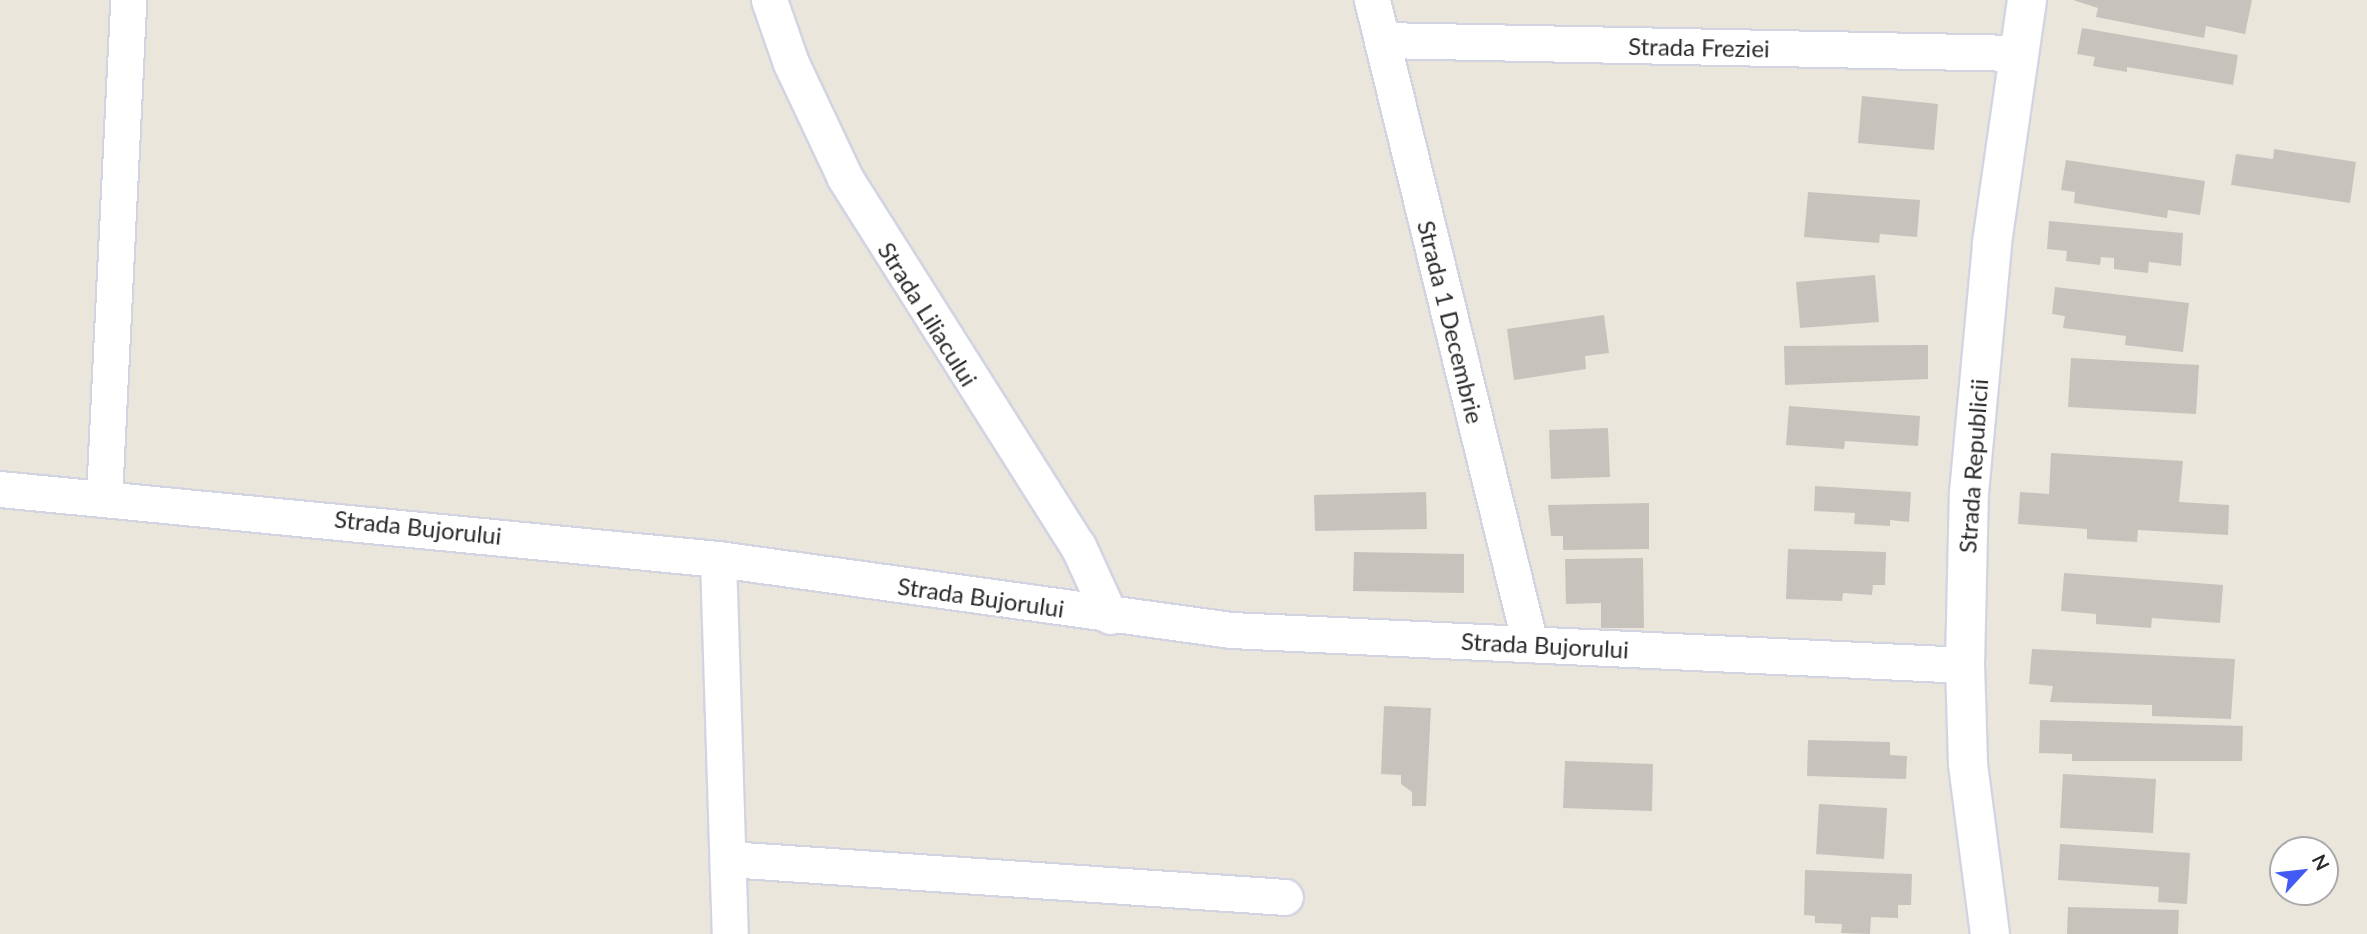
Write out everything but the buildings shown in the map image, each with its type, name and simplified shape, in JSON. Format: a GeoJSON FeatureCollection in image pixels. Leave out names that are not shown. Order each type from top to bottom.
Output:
{"type":"FeatureCollection","features":[{"type":"Feature","properties":{"kind":"main road","name":"Strada Republicii"},"geometry":{"type":"LineString","coordinates":[[1990,934],[1968,764],[1965,665],[1977,393],[2017,53],[2027,0]]}},
{"type":"Feature","properties":{"kind":"street"},"geometry":{"type":"LineString","coordinates":[[104,497],[128,0]]}},
{"type":"Feature","properties":{"kind":"street","name":"Strada Liliacului"},"geometry":{"type":"LineString","coordinates":[[769,0],[790,63],[845,178],[1078,546],[1110,616]]}},
{"type":"Feature","properties":{"kind":"street","name":"Strada 1 Decembrie"},"geometry":{"type":"LineString","coordinates":[[1372,0],[1530,643]]}},
{"type":"Feature","properties":{"kind":"street","name":"Strada Freziei"},"geometry":{"type":"LineString","coordinates":[[1382,40],[2017,53]]}},
{"type":"Feature","properties":{"kind":"street","name":"Strada Bujorului"},"geometry":{"type":"LineString","coordinates":[[0,489],[104,497],[718,559],[1110,616],[1231,630],[1965,665]]}},
{"type":"Feature","properties":{"kind":"street"},"geometry":{"type":"LineString","coordinates":[[718,559],[730,934]]}},
{"type":"Feature","properties":{"kind":"street"},"geometry":{"type":"LineString","coordinates":[[727,859],[1285,897]]}}]}
